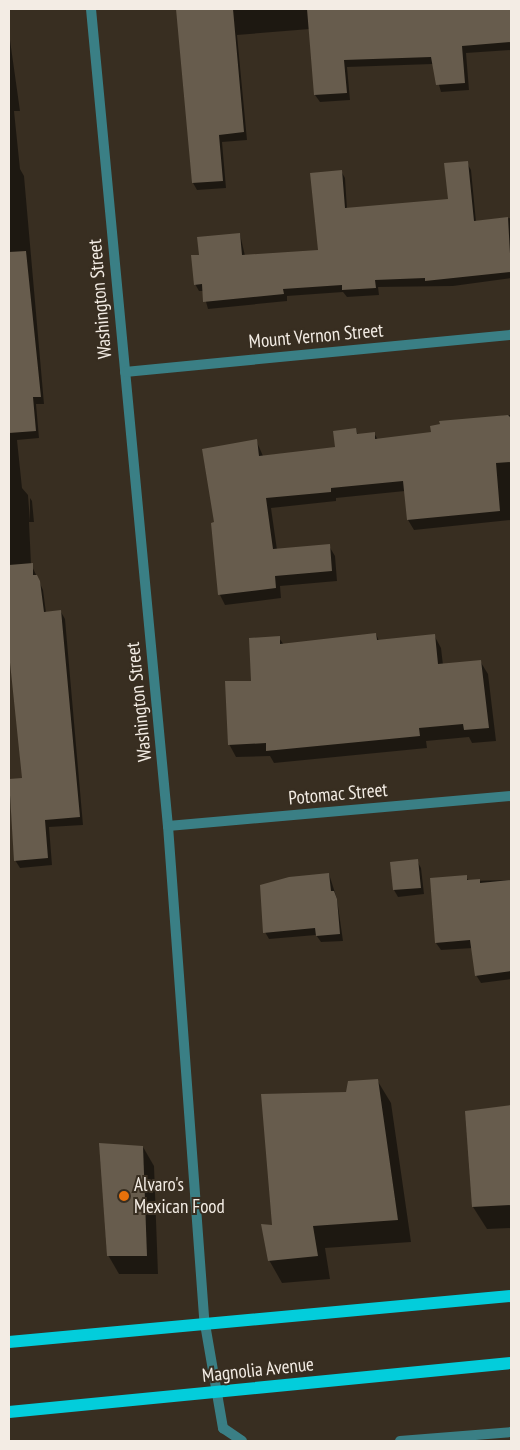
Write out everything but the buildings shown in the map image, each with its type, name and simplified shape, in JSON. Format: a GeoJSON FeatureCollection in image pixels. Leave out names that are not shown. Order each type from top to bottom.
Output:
{"type":"FeatureCollection","features":[{"type":"Feature","properties":{"kind":"main road"},"geometry":{"type":"LineString","coordinates":[[9,1342],[511,1296]]}},
{"type":"Feature","properties":{"kind":"main road","name":"Magnolia Avenue"},"geometry":{"type":"LineString","coordinates":[[9,1412],[511,1363]]}},
{"type":"Feature","properties":{"kind":"street","name":"Washington Street"},"geometry":{"type":"LineString","coordinates":[[90,9],[168,826],[205,1324],[215,1393],[223,1428],[242,1441]]}},
{"type":"Feature","properties":{"kind":"street","name":"Mount Vernon Street"},"geometry":{"type":"LineString","coordinates":[[125,372],[511,335]]}},
{"type":"Feature","properties":{"kind":"street","name":"Potomac Street"},"geometry":{"type":"LineString","coordinates":[[168,826],[511,796]]}},
{"type":"Feature","properties":{"kind":"street"},"geometry":{"type":"LineString","coordinates":[[400,1441],[511,1432]]}},
{"type":"Feature","properties":{"kind":"place","name":"Alvaro's Mexican Food"},"geometry":{"type":"Point","coordinates":[124,1196]}}]}
